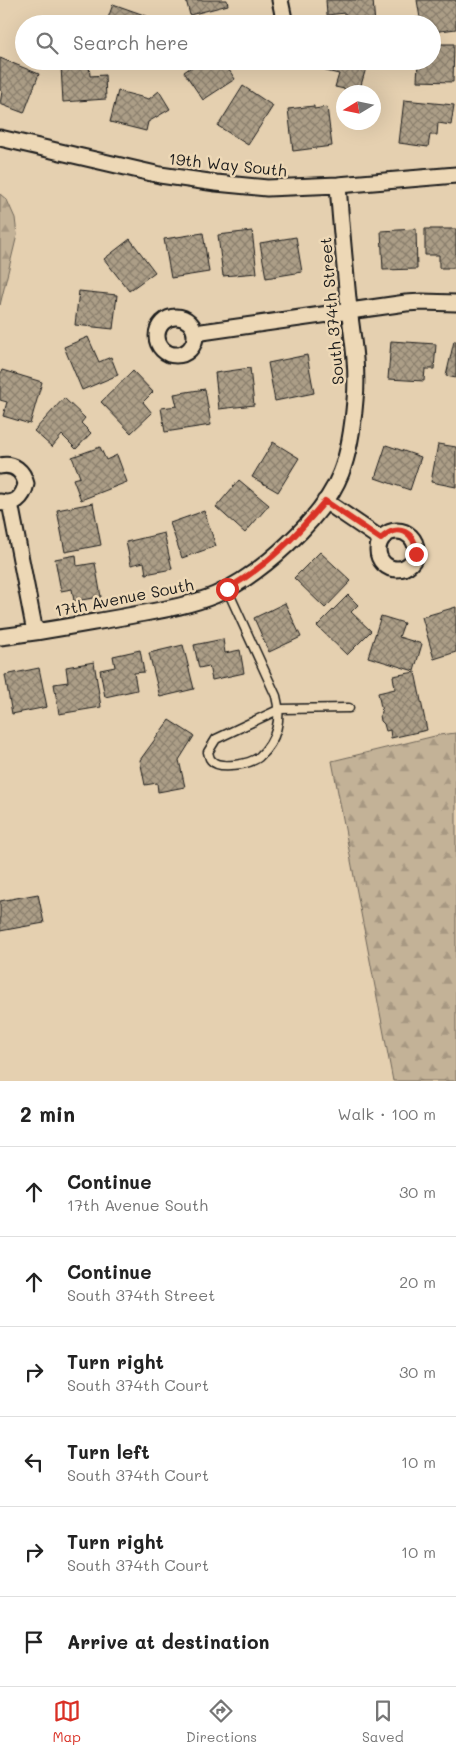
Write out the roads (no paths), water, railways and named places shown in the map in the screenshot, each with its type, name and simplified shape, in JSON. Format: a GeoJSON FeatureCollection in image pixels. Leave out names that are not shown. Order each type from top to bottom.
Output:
{"type":"FeatureCollection","features":[{"type":"Feature","properties":{"kind":"street"},"geometry":{"type":"LineString","coordinates":[[280,0],[283,15]]}},
{"type":"Feature","properties":{"kind":"street","name":"19th Way South"},"geometry":{"type":"LineString","coordinates":[[0,138],[190,180],[267,188],[338,185],[456,175]]}},
{"type":"Feature","properties":{"kind":"street","name":"South 374th Street"},"geometry":{"type":"LineString","coordinates":[[294,537],[325,501],[340,474],[352,431],[356,364],[338,185]]}},
{"type":"Feature","properties":{"kind":"street"},"geometry":{"type":"LineString","coordinates":[[195,333],[422,302],[456,303]]}},
{"type":"Feature","properties":{"kind":"street"},"geometry":{"type":"LineString","coordinates":[[0,466],[9,465],[16,467],[26,484],[21,496],[5,503],[35,632]]}},
{"type":"Feature","properties":{"kind":"street"},"geometry":{"type":"LineString","coordinates":[[325,501],[381,539]]}},
{"type":"Feature","properties":{"kind":"street","name":"17th Avenue South"},"geometry":{"type":"LineString","coordinates":[[0,637],[186,605],[227,589],[261,567],[294,537]]}},
{"type":"Feature","properties":{"kind":"lane"},"geometry":{"type":"LineString","coordinates":[[227,589],[276,696],[280,709],[277,728],[270,744],[258,758],[245,763],[220,766],[211,760],[208,752],[216,739],[280,709],[349,708]]}}]}
